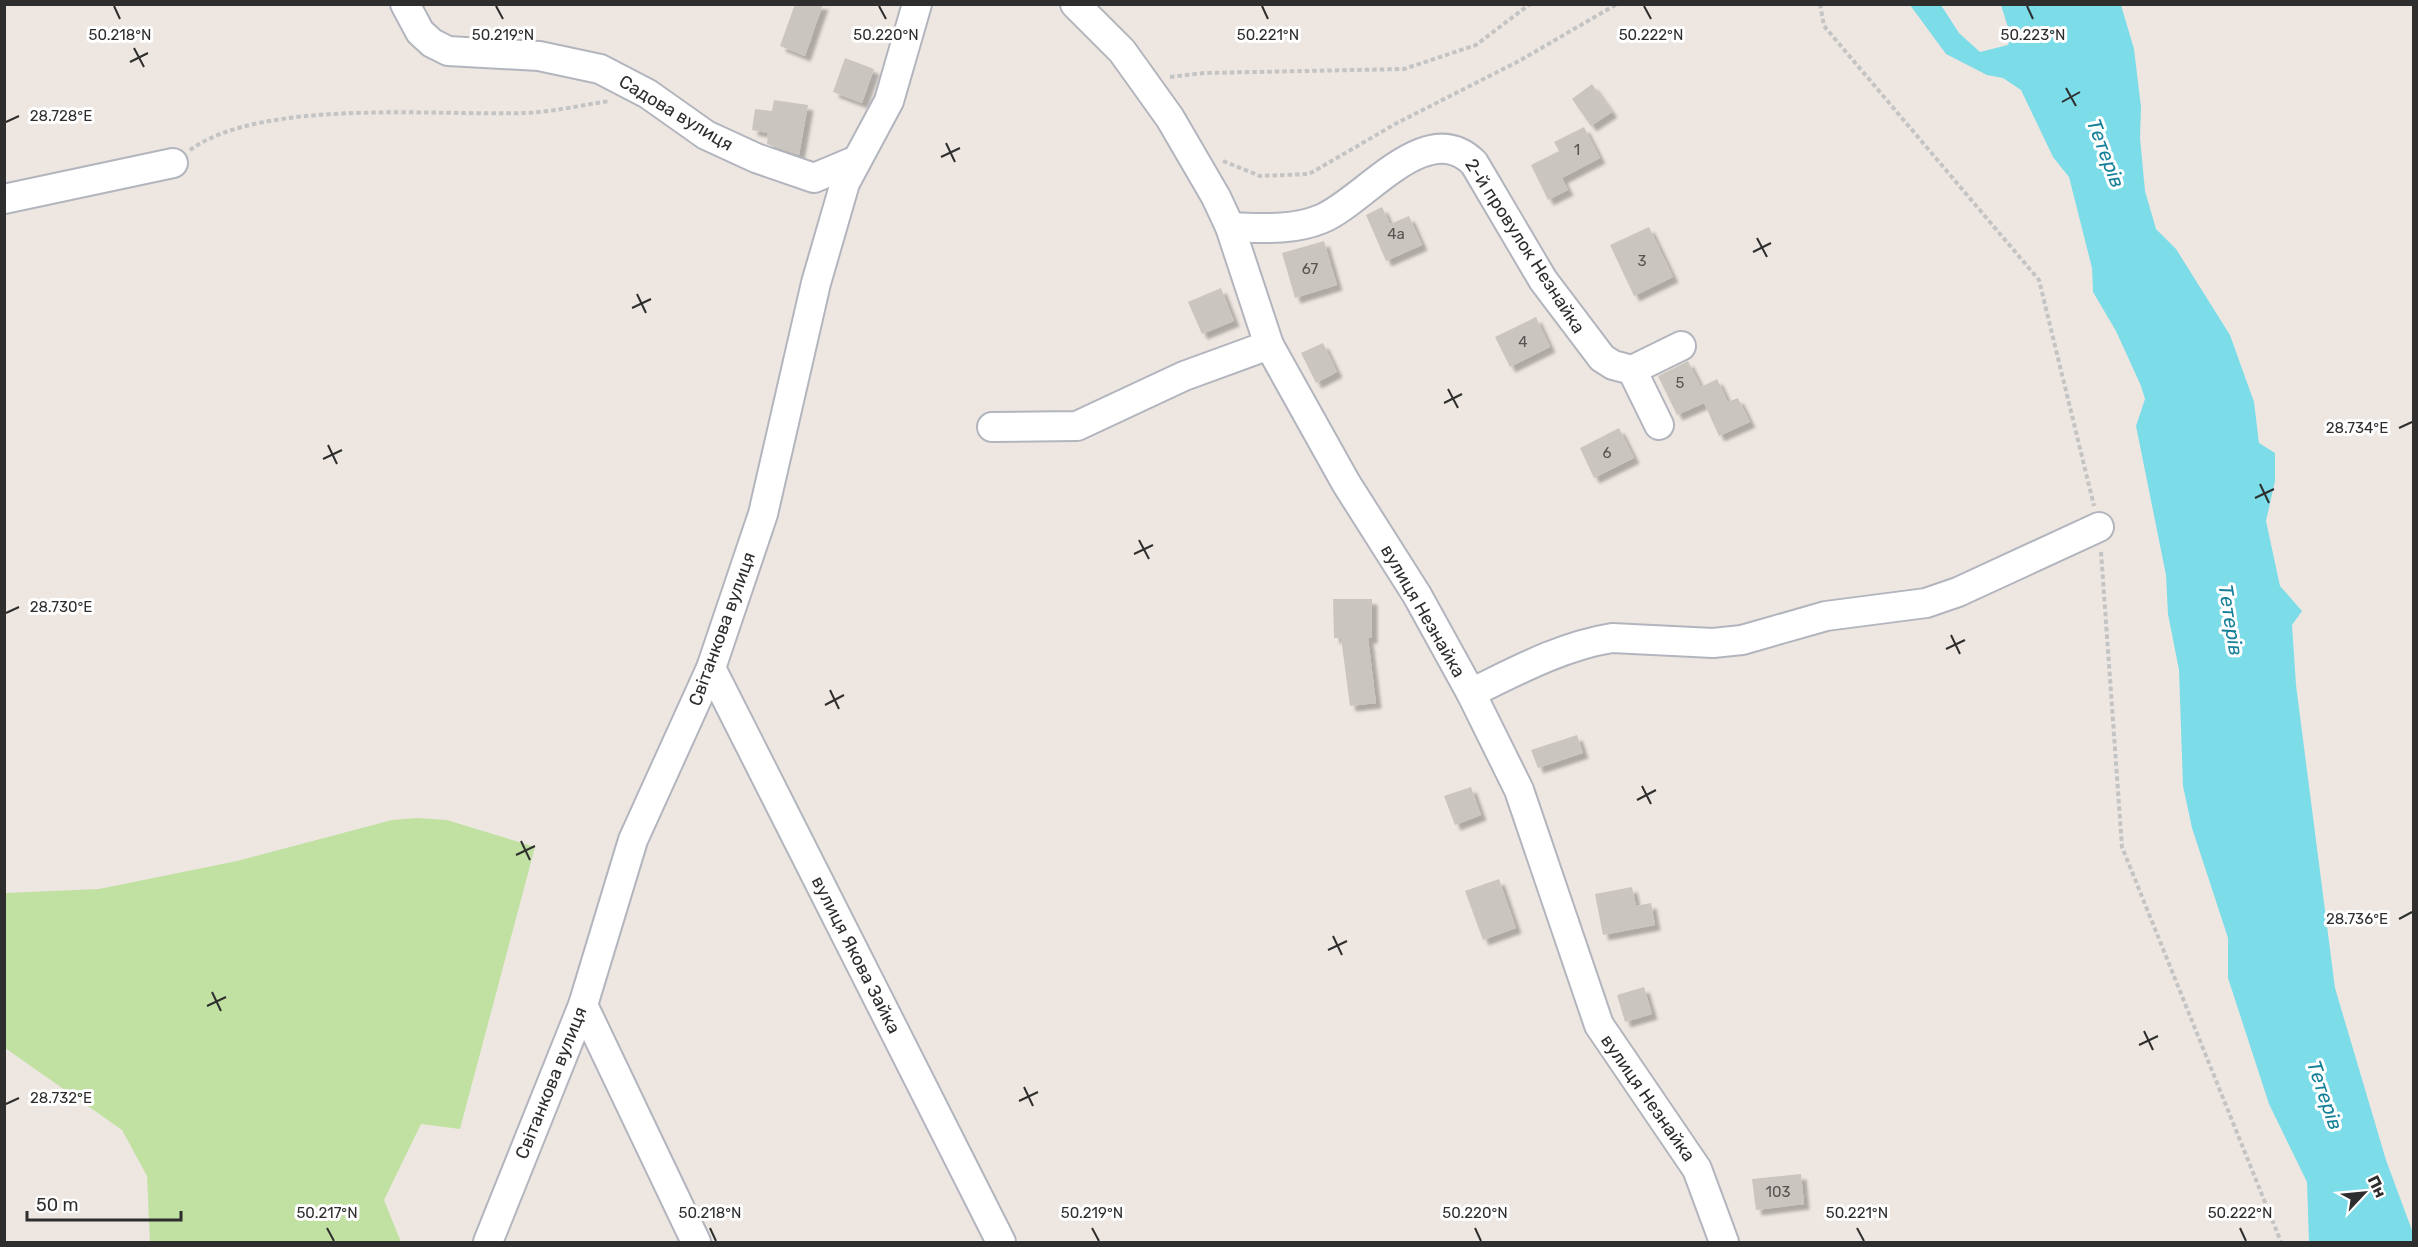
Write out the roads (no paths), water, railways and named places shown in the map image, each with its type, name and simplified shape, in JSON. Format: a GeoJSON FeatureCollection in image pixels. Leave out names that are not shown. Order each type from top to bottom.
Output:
{"type":"FeatureCollection","features":[{"type":"Feature","properties":{"kind":"street","name":"Садова вулиця"},"geometry":{"type":"LineString","coordinates":[[405,4],[420,32],[432,43],[448,51],[496,56],[539,56],[600,69],[648,94],[706,135],[756,158],[814,178],[857,160]]}},
{"type":"Feature","properties":{"kind":"street","name":"Світанкова вулиця"},"geometry":{"type":"LineString","coordinates":[[488,1242],[583,1005],[633,840],[711,668],[763,514],[816,283],[845,183],[889,102],[917,4]]}},
{"type":"Feature","properties":{"kind":"street","name":"вулиця Незнайка"},"geometry":{"type":"LineString","coordinates":[[1075,4],[1122,51],[1188,148],[1230,227],[1269,345],[1346,483],[1417,596],[1471,693],[1519,790],[1599,1025],[1697,1169],[1724,1242]]}},
{"type":"Feature","properties":{"kind":"street","name":"2-й провулок Незнайка"},"geometry":{"type":"LineString","coordinates":[[1230,227],[1288,228],[1321,219],[1351,202],[1409,158],[1436,149],[1457,150],[1474,163],[1544,280],[1593,348],[1613,365],[1632,370]]}},
{"type":"Feature","properties":{"kind":"street"},"geometry":{"type":"LineString","coordinates":[[4,199],[173,163]]}},
{"type":"Feature","properties":{"kind":"street"},"geometry":{"type":"LineString","coordinates":[[993,427],[1077,426],[1202,369],[1269,345]]}},
{"type":"Feature","properties":{"kind":"street"},"geometry":{"type":"LineString","coordinates":[[1659,425],[1632,370],[1681,346]]}},
{"type":"Feature","properties":{"kind":"street"},"geometry":{"type":"LineString","coordinates":[[1471,693],[1521,668],[1598,640],[1612,638],[1713,643],[1742,640],[1827,616],[1926,603],[1958,592],[2099,527]]}},
{"type":"Feature","properties":{"kind":"street","name":"вулиця Якова Зайка"},"geometry":{"type":"LineString","coordinates":[[711,668],[1001,1242]]}},
{"type":"Feature","properties":{"kind":"street"},"geometry":{"type":"LineString","coordinates":[[583,1005],[696,1242]]}},
{"type":"Feature","properties":{"kind":"water","name":"Тетерів"},"geometry":{"type":"Polygon","coordinates":[[[1910,5],[1941,5],[1959,33],[1980,52],[2008,45],[2011,37],[2001,5],[2121,5],[2134,49],[2141,107],[2140,138],[2145,191],[2156,229],[2176,249],[2230,335],[2254,402],[2259,443],[2275,453],[2275,481],[2266,521],[2280,586],[2302,611],[2292,625],[2296,685],[2335,988],[2386,1160],[2413,1233],[2413,1242],[2309,1242],[2307,1182],[2269,1104],[2228,978],[2228,938],[2192,828],[2183,786],[2179,670],[2168,614],[2166,575],[2136,426],[2145,399],[2141,386],[2116,331],[2093,292],[2092,268],[2069,177],[2053,157],[2021,90],[2003,78],[1987,75],[1946,54],[1910,5]]]}}]}
